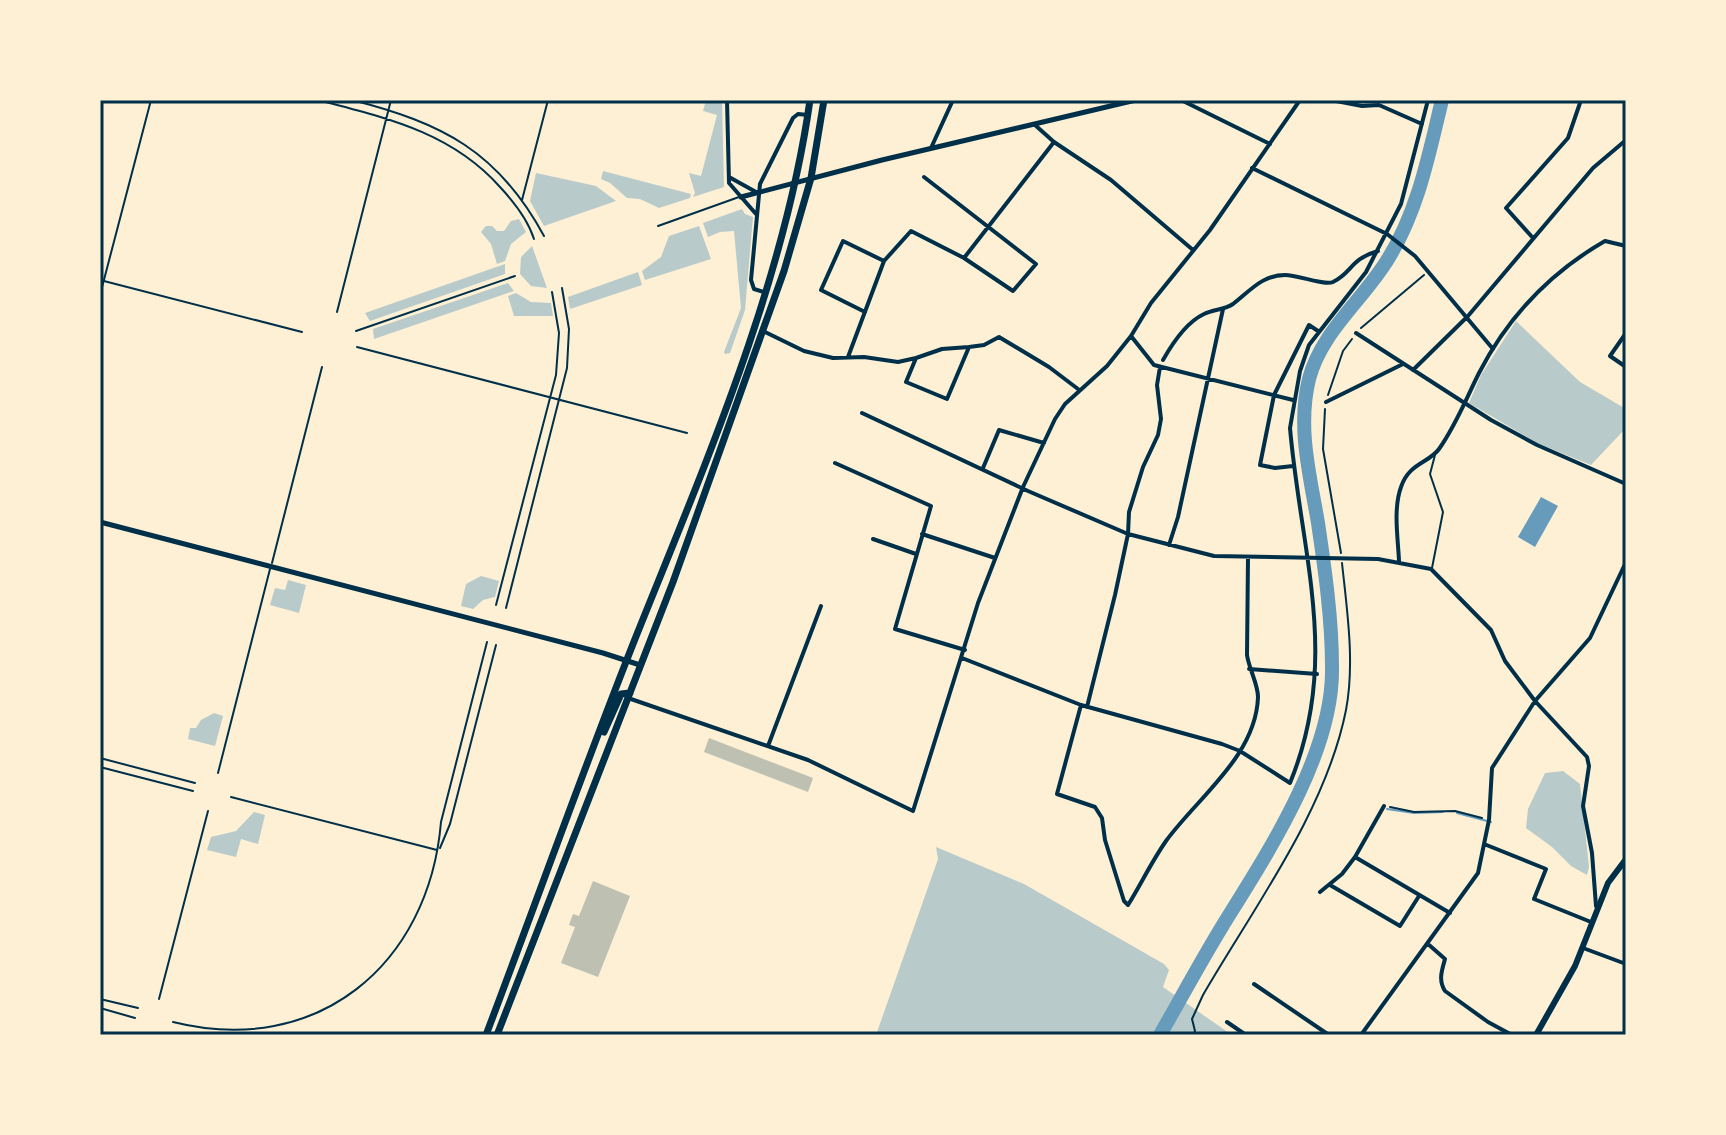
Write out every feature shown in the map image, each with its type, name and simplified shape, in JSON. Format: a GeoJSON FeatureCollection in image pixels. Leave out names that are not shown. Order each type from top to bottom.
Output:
{"type":"FeatureCollection","features":[{"type":"Feature","properties":{"kind":"main road"},"geometry":{"type":"LineString","coordinates":[[486,1035],[694,491],[764,292],[796,183],[810,100]]}},
{"type":"Feature","properties":{"kind":"main road"},"geometry":{"type":"LineString","coordinates":[[497,1035],[629,696],[784,271],[811,178],[824,100]]}},
{"type":"Feature","properties":{"kind":"main road"},"geometry":{"type":"LineString","coordinates":[[593,751],[612,718],[621,694],[629,696]]}},
{"type":"Feature","properties":{"kind":"main road"},"geometry":{"type":"LineString","coordinates":[[1536,1035],[1575,966],[1608,883],[1623,869],[1626,859]]}},
{"type":"Feature","properties":{"kind":"street"},"geometry":{"type":"LineString","coordinates":[[727,100],[729,183],[756,214]]}},
{"type":"Feature","properties":{"kind":"street"},"geometry":{"type":"LineString","coordinates":[[931,148],[953,100]]}},
{"type":"Feature","properties":{"kind":"street"},"geometry":{"type":"LineString","coordinates":[[741,197],[1136,100]]}},
{"type":"Feature","properties":{"kind":"street"},"geometry":{"type":"LineString","coordinates":[[1181,100],[1270,144]]}},
{"type":"Feature","properties":{"kind":"street"},"geometry":{"type":"LineString","coordinates":[[629,696],[839,774],[913,811],[978,603],[1023,487],[1055,419],[1078,389],[1107,366],[1131,336],[1151,303],[1194,250],[1300,100]]}},
{"type":"Feature","properties":{"kind":"street"},"geometry":{"type":"LineString","coordinates":[[1331,100],[1362,106],[1379,105],[1422,124]]}},
{"type":"Feature","properties":{"kind":"street"},"geometry":{"type":"LineString","coordinates":[[962,658],[1084,706],[1222,744],[1240,751],[1290,783],[1309,727],[1317,674],[1316,629],[1293,466],[1290,428],[1293,400],[1305,358],[1318,331],[1366,272],[1401,204],[1428,100]]}},
{"type":"Feature","properties":{"kind":"street"},"geometry":{"type":"LineString","coordinates":[[1533,238],[1506,208],[1568,138],[1581,100]]}},
{"type":"Feature","properties":{"kind":"street"},"geometry":{"type":"LineString","coordinates":[[764,292],[754,289],[751,280],[758,192],[793,118],[798,114],[808,115]]}},
{"type":"Feature","properties":{"kind":"street"},"geometry":{"type":"LineString","coordinates":[[1035,125],[1054,142],[1111,180],[1194,250]]}},
{"type":"Feature","properties":{"kind":"street"},"geometry":{"type":"LineString","coordinates":[[1413,370],[1468,316],[1593,168],[1626,140]]}},
{"type":"Feature","properties":{"kind":"street"},"geometry":{"type":"LineString","coordinates":[[964,258],[1054,142]]}},
{"type":"Feature","properties":{"kind":"street"},"geometry":{"type":"LineString","coordinates":[[1252,168],[1387,234],[1413,254],[1493,349]]}},
{"type":"Feature","properties":{"kind":"street"},"geometry":{"type":"LineString","coordinates":[[728,176],[758,192]]}},
{"type":"Feature","properties":{"kind":"street"},"geometry":{"type":"LineString","coordinates":[[848,357],[884,261],[911,231],[964,258],[1013,291],[1036,264],[924,177]]}},
{"type":"Feature","properties":{"kind":"street"},"geometry":{"type":"LineString","coordinates":[[865,312],[821,290],[843,241],[884,261]]}},
{"type":"Feature","properties":{"kind":"street"},"geometry":{"type":"LineString","coordinates":[[1399,561],[1397,504],[1401,486],[1421,461],[1436,453],[1466,404],[1493,349],[1528,301],[1585,252],[1605,241],[1626,246]]}},
{"type":"Feature","properties":{"kind":"street"},"geometry":{"type":"LineString","coordinates":[[1163,360],[1174,341],[1194,321],[1204,314],[1223,309],[1263,279],[1282,274],[1334,282],[1354,261],[1378,251]]}},
{"type":"Feature","properties":{"kind":"street"},"geometry":{"type":"LineString","coordinates":[[1169,545],[1178,517],[1223,309]]}},
{"type":"Feature","properties":{"kind":"street"},"geometry":{"type":"LineString","coordinates":[[1293,466],[1275,468],[1260,465],[1274,395],[1309,325],[1318,331]]}},
{"type":"Feature","properties":{"kind":"street"},"geometry":{"type":"LineString","coordinates":[[763,331],[810,353],[841,360],[848,357],[898,362],[942,349],[984,345],[999,337],[1049,367],[1078,389]]}},
{"type":"Feature","properties":{"kind":"street"},"geometry":{"type":"LineString","coordinates":[[1356,333],[1466,404],[1537,445],[1626,484]]}},
{"type":"Feature","properties":{"kind":"street"},"geometry":{"type":"LineString","coordinates":[[1626,333],[1610,356],[1626,367]]}},
{"type":"Feature","properties":{"kind":"street"},"geometry":{"type":"LineString","coordinates":[[1131,336],[1154,365],[1293,400]]}},
{"type":"Feature","properties":{"kind":"street"},"geometry":{"type":"LineString","coordinates":[[916,358],[906,382],[947,399],[969,347]]}},
{"type":"Feature","properties":{"kind":"street"},"geometry":{"type":"LineString","coordinates":[[1326,402],[1403,364]]}},
{"type":"Feature","properties":{"kind":"street"},"geometry":{"type":"LineString","coordinates":[[1160,367],[1157,385],[1161,419],[1158,435],[1129,512],[1128,534],[1104,646],[1057,794],[1095,807],[1102,818],[1105,840],[1124,901],[1128,905],[1164,844],[1240,751],[1249,732],[1258,692],[1249,669],[1248,558]]}},
{"type":"Feature","properties":{"kind":"street"},"geometry":{"type":"LineString","coordinates":[[862,413],[1128,534],[1214,556],[1399,561],[1431,569],[1491,630],[1505,661],[1535,701],[1587,757],[1589,766],[1583,806],[1594,870],[1596,907]]}},
{"type":"Feature","properties":{"kind":"street"},"geometry":{"type":"LineString","coordinates":[[983,468],[999,430],[1044,443]]}},
{"type":"Feature","properties":{"kind":"street"},"geometry":{"type":"LineString","coordinates":[[835,463],[931,506],[895,629],[965,650]]}},
{"type":"Feature","properties":{"kind":"street"},"geometry":{"type":"LineString","coordinates":[[100,522],[640,665]]}},
{"type":"Feature","properties":{"kind":"street"},"geometry":{"type":"LineString","coordinates":[[922,534],[995,558]]}},
{"type":"Feature","properties":{"kind":"street"},"geometry":{"type":"LineString","coordinates":[[873,539],[916,554]]}},
{"type":"Feature","properties":{"kind":"street"},"geometry":{"type":"LineString","coordinates":[[1361,1035],[1478,873],[1489,820],[1492,768],[1535,701],[1590,638],[1626,562]]}},
{"type":"Feature","properties":{"kind":"street"},"geometry":{"type":"LineString","coordinates":[[768,746],[821,606]]}},
{"type":"Feature","properties":{"kind":"street"},"geometry":{"type":"LineString","coordinates":[[1249,669],[1317,674]]}},
{"type":"Feature","properties":{"kind":"street"},"geometry":{"type":"LineString","coordinates":[[1320,892],[1355,857],[1384,806]]}},
{"type":"Feature","properties":{"kind":"street"},"geometry":{"type":"LineString","coordinates":[[1484,844],[1546,869],[1534,899],[1591,922]]}},
{"type":"Feature","properties":{"kind":"street"},"geometry":{"type":"LineString","coordinates":[[1355,857],[1450,913]]}},
{"type":"Feature","properties":{"kind":"street"},"geometry":{"type":"LineString","coordinates":[[1330,885],[1400,926],[1419,896]]}},
{"type":"Feature","properties":{"kind":"street"},"geometry":{"type":"LineString","coordinates":[[1428,944],[1445,959],[1441,976],[1445,991],[1512,1035]]}},
{"type":"Feature","properties":{"kind":"street"},"geometry":{"type":"LineString","coordinates":[[1582,948],[1626,964]]}},
{"type":"Feature","properties":{"kind":"street"},"geometry":{"type":"LineString","coordinates":[[1254,984],[1329,1035]]}},
{"type":"Feature","properties":{"kind":"street"},"geometry":{"type":"LineString","coordinates":[[1227,1022],[1246,1035]]}},
{"type":"Feature","properties":{"kind":"lane"},"geometry":{"type":"LineString","coordinates":[[100,295],[151,100]]}},
{"type":"Feature","properties":{"kind":"lane"},"geometry":{"type":"LineString","coordinates":[[318,100],[387,118],[432,135],[478,165],[515,206],[534,239]]}},
{"type":"Feature","properties":{"kind":"lane"},"geometry":{"type":"LineString","coordinates":[[352,100],[426,123],[465,144],[494,168],[522,201],[544,236]]}},
{"type":"Feature","properties":{"kind":"lane"},"geometry":{"type":"LineString","coordinates":[[337,312],[391,100]]}},
{"type":"Feature","properties":{"kind":"lane"},"geometry":{"type":"LineString","coordinates":[[522,201],[548,100]]}},
{"type":"Feature","properties":{"kind":"lane"},"geometry":{"type":"LineString","coordinates":[[658,226],[741,197]]}},
{"type":"Feature","properties":{"kind":"lane"},"geometry":{"type":"LineString","coordinates":[[356,331],[515,276]]}},
{"type":"Feature","properties":{"kind":"lane"},"geometry":{"type":"LineString","coordinates":[[102,280],[302,332]]}},
{"type":"Feature","properties":{"kind":"lane"},"geometry":{"type":"LineString","coordinates":[[506,608],[567,368],[569,341],[562,288]]}},
{"type":"Feature","properties":{"kind":"lane"},"geometry":{"type":"LineString","coordinates":[[496,605],[551,397],[560,345],[552,292]]}},
{"type":"Feature","properties":{"kind":"lane"},"geometry":{"type":"LineString","coordinates":[[357,347],[687,433]]}},
{"type":"Feature","properties":{"kind":"lane"},"geometry":{"type":"LineString","coordinates":[[218,773],[322,367]]}},
{"type":"Feature","properties":{"kind":"lane"},"geometry":{"type":"LineString","coordinates":[[1431,569],[1443,512],[1430,474],[1436,453]]}},
{"type":"Feature","properties":{"kind":"lane"},"geometry":{"type":"LineString","coordinates":[[173,1022],[217,1030],[257,1029],[309,1016],[345,997],[380,968],[403,940],[428,892],[441,822],[487,642]]}},
{"type":"Feature","properties":{"kind":"lane"},"geometry":{"type":"LineString","coordinates":[[438,850],[450,824],[496,645]]}},
{"type":"Feature","properties":{"kind":"lane"},"geometry":{"type":"LineString","coordinates":[[100,758],[195,783]]}},
{"type":"Feature","properties":{"kind":"lane"},"geometry":{"type":"LineString","coordinates":[[100,767],[193,791]]}},
{"type":"Feature","properties":{"kind":"lane"},"geometry":{"type":"LineString","coordinates":[[231,797],[438,850]]}},
{"type":"Feature","properties":{"kind":"lane"},"geometry":{"type":"LineString","coordinates":[[159,999],[208,811]]}},
{"type":"Feature","properties":{"kind":"lane"},"geometry":{"type":"LineString","coordinates":[[100,999],[138,1008]]}},
{"type":"Feature","properties":{"kind":"lane"},"geometry":{"type":"LineString","coordinates":[[100,1008],[135,1018]]}},
{"type":"Feature","properties":{"kind":"path"},"geometry":{"type":"LineString","coordinates":[[1193,1035],[1192,1019],[1203,995],[1320,792],[1346,709],[1349,626],[1342,558],[1323,449],[1326,402],[1343,351],[1356,333],[1428,272]]}},
{"type":"Feature","properties":{"kind":"path"},"geometry":{"type":"LineString","coordinates":[[1384,806],[1414,812],[1455,811],[1489,820]]}},
{"type":"Feature","properties":{"kind":"shaded area"},"geometry":{"type":"Polygon","coordinates":[[[706,100],[722,100],[724,187],[693,197],[695,193],[689,173],[701,176],[717,115],[703,111],[706,100]]]}},
{"type":"Feature","properties":{"kind":"shaded area"},"geometry":{"type":"Polygon","coordinates":[[[603,171],[691,194],[690,198],[659,208],[640,199],[627,198],[601,179],[603,171]]]}},
{"type":"Feature","properties":{"kind":"shaded area"},"geometry":{"type":"Polygon","coordinates":[[[536,173],[596,186],[616,201],[544,226],[530,201],[536,173]]]}},
{"type":"Feature","properties":{"kind":"shaded area"},"geometry":{"type":"Polygon","coordinates":[[[742,209],[753,217],[745,310],[730,353],[725,354],[741,308],[734,231],[708,237],[703,223],[742,209]]]}},
{"type":"Feature","properties":{"kind":"shaded area"},"geometry":{"type":"Polygon","coordinates":[[[519,219],[526,232],[511,244],[505,261],[497,264],[491,244],[481,232],[486,226],[504,231],[511,221],[519,219]]]}},
{"type":"Feature","properties":{"kind":"shaded area"},"geometry":{"type":"Polygon","coordinates":[[[699,226],[711,259],[645,280],[642,271],[661,257],[669,236],[699,226]]]}},
{"type":"Feature","properties":{"kind":"shaded area"},"geometry":{"type":"Polygon","coordinates":[[[532,246],[547,288],[531,286],[520,274],[521,257],[532,246]]]}},
{"type":"Feature","properties":{"kind":"shaded area"},"geometry":{"type":"Polygon","coordinates":[[[505,264],[505,274],[370,321],[365,313],[505,264]]]}},
{"type":"Feature","properties":{"kind":"shaded area"},"geometry":{"type":"Polygon","coordinates":[[[638,272],[642,285],[570,309],[568,297],[638,272]]]}},
{"type":"Feature","properties":{"kind":"shaded area"},"geometry":{"type":"Polygon","coordinates":[[[508,283],[514,291],[374,339],[373,329],[508,283]]]}},
{"type":"Feature","properties":{"kind":"shaded area"},"geometry":{"type":"Polygon","coordinates":[[[516,293],[531,302],[551,303],[553,316],[514,316],[508,296],[516,293]]]}},
{"type":"Feature","properties":{"kind":"shaded area"},"geometry":{"type":"Polygon","coordinates":[[[1516,321],[1580,382],[1626,409],[1625,429],[1591,465],[1537,443],[1469,403],[1481,375],[1516,321]]]}},
{"type":"Feature","properties":{"kind":"shaded area"},"geometry":{"type":"Polygon","coordinates":[[[481,576],[499,581],[495,597],[483,600],[473,609],[461,606],[466,584],[481,576]]]}},
{"type":"Feature","properties":{"kind":"shaded area"},"geometry":{"type":"Polygon","coordinates":[[[288,580],[306,585],[299,613],[270,605],[275,588],[285,590],[288,580]]]}},
{"type":"Feature","properties":{"kind":"shaded area"},"geometry":{"type":"Polygon","coordinates":[[[214,713],[223,716],[215,746],[188,739],[190,728],[196,728],[201,720],[214,713]]]}},
{"type":"Feature","properties":{"kind":"shaded area"},"geometry":{"type":"Polygon","coordinates":[[[1563,771],[1580,784],[1589,867],[1587,875],[1571,866],[1526,828],[1528,809],[1545,773],[1563,771]]]}},
{"type":"Feature","properties":{"kind":"shaded area"},"geometry":{"type":"Polygon","coordinates":[[[254,812],[265,815],[258,844],[241,839],[236,857],[207,850],[211,837],[236,831],[254,812]]]}},
{"type":"Feature","properties":{"kind":"shaded area"},"geometry":{"type":"Polygon","coordinates":[[[936,847],[1024,884],[1164,964],[1169,970],[1163,987],[1232,1035],[876,1035],[938,859],[936,847]]]}},
{"type":"Feature","properties":{"kind":"water"},"geometry":{"type":"Polygon","coordinates":[[[1541,497],[1558,506],[1535,547],[1518,537],[1541,497]]]}},
{"type":"Feature","properties":{"kind":"building"},"geometry":{"type":"Polygon","coordinates":[[[709,738],[813,778],[808,792],[704,752],[709,738]]]}},
{"type":"Feature","properties":{"kind":"building"},"geometry":{"type":"Polygon","coordinates":[[[593,881],[630,896],[598,977],[561,963],[575,927],[569,925],[573,914],[579,916],[593,881]]]}},
{"type":"Feature","properties":{"kind":"waterway"},"geometry":{"type":"LineString","coordinates":[[1160,1035],[1295,802],[1322,734],[1330,700],[1332,649],[1326,577],[1304,433],[1309,379],[1323,346],[1378,274],[1398,241],[1421,182],[1442,100]]}},
{"type":"Feature","properties":{"kind":"waterway"},"geometry":{"type":"LineString","coordinates":[[1387,809],[1414,813],[1443,812]]}},
{"type":"Feature","properties":{"kind":"waterway"},"geometry":{"type":"LineString","coordinates":[[1457,813],[1491,822]]}}]}
